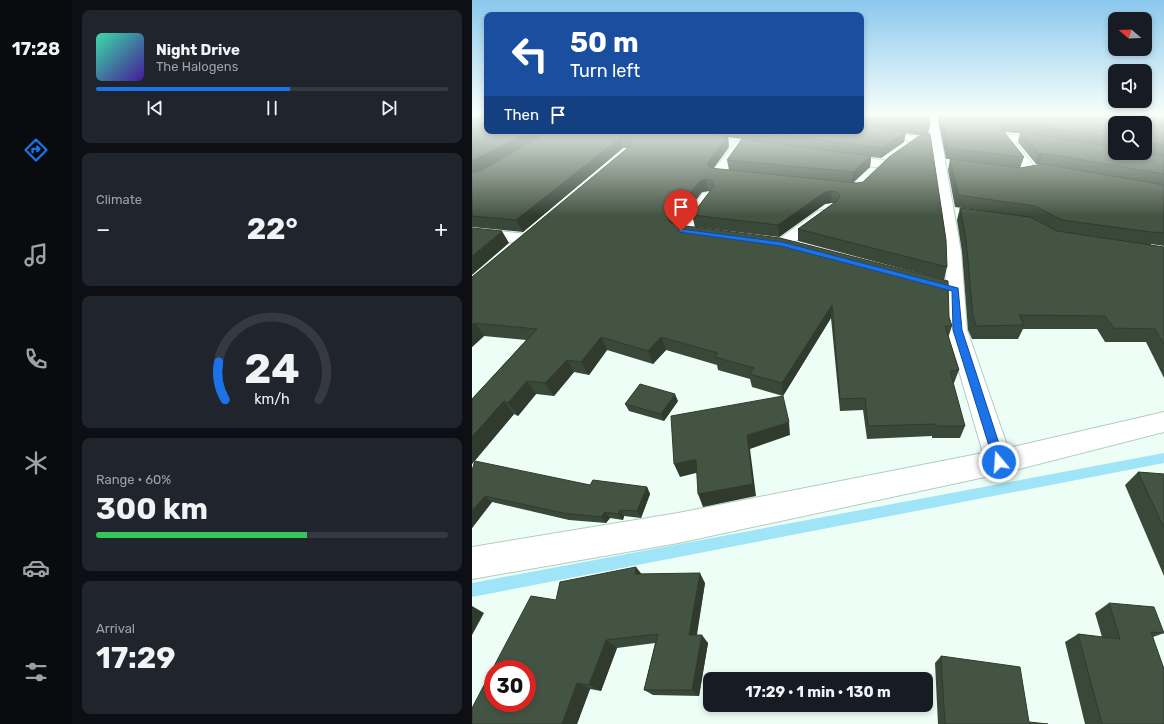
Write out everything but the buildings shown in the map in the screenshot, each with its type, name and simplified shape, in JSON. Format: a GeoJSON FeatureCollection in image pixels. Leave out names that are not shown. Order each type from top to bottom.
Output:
{"type":"FeatureCollection","features":[{"type":"Feature","properties":{"kind":"street"},"geometry":{"type":"LineString","coordinates":[[731,149],[717,175],[748,178]]}},
{"type":"Feature","properties":{"kind":"street"},"geometry":{"type":"LineString","coordinates":[[940,149],[947,164],[955,213],[953,252],[948,288],[957,330],[999,462]]}},
{"type":"Feature","properties":{"kind":"street"},"geometry":{"type":"LineString","coordinates":[[1015,149],[1032,170]]}},
{"type":"Feature","properties":{"kind":"street"},"geometry":{"type":"LineString","coordinates":[[872,174],[894,156]]}},
{"type":"Feature","properties":{"kind":"street"},"geometry":{"type":"LineString","coordinates":[[830,157],[883,164]]}},
{"type":"Feature","properties":{"kind":"street"},"geometry":{"type":"LineString","coordinates":[[1017,174],[1039,169],[1046,170]]}},
{"type":"Feature","properties":{"kind":"street"},"geometry":{"type":"LineString","coordinates":[[708,196],[681,231],[720,236]]}},
{"type":"Feature","properties":{"kind":"street"},"geometry":{"type":"LineString","coordinates":[[804,250],[774,243],[831,208]]}},
{"type":"Feature","properties":{"kind":"street"},"geometry":{"type":"LineString","coordinates":[[472,234],[526,239]]}},
{"type":"Feature","properties":{"kind":"street"},"geometry":{"type":"LineString","coordinates":[[472,563],[678,528],[999,462],[1164,422]]}},
{"type":"Feature","properties":{"kind":"waterway"},"geometry":{"type":"LineString","coordinates":[[472,590],[1164,458]]}},
{"type":"Feature","properties":{"kind":"route"},"geometry":{"type":"LineString","coordinates":[[681,231],[782,244],[956,290],[957,330],[999,462]]}}]}
